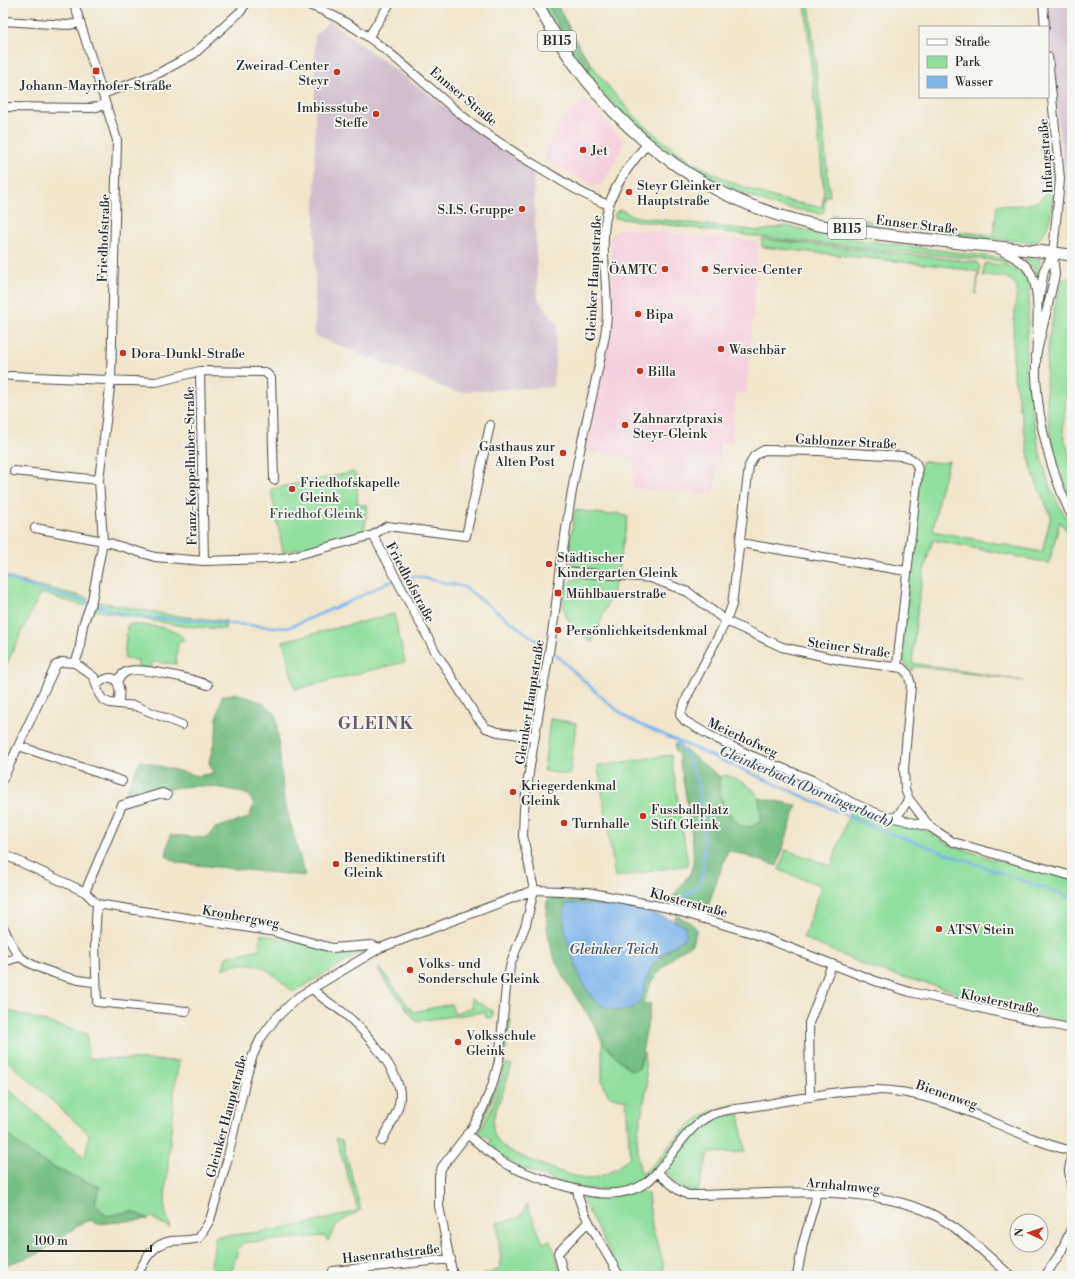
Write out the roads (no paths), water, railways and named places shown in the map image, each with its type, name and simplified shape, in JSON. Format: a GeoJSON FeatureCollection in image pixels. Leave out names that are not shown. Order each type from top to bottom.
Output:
{"type":"FeatureCollection","features":[{"type":"Feature","properties":{"kind":"main road","name":"Ennser Straße"},"geometry":{"type":"LineString","coordinates":[[537,3],[549,27],[581,76],[608,108],[647,144],[704,182],[753,205],[783,216],[826,227],[1072,255]]}},
{"type":"Feature","properties":{"kind":"street","name":"Friedhofstraße"},"geometry":{"type":"LineString","coordinates":[[74,3],[79,23],[117,140],[111,379],[99,480],[103,541],[92,600],[88,610],[75,663]]}},
{"type":"Feature","properties":{"kind":"street"},"geometry":{"type":"LineString","coordinates":[[103,94],[159,73],[194,54],[241,11],[246,3]]}},
{"type":"Feature","properties":{"kind":"street","name":"Ennser Straße"},"geometry":{"type":"LineString","coordinates":[[304,3],[332,14],[369,36],[405,64],[460,114],[488,135],[563,181],[609,205]]}},
{"type":"Feature","properties":{"kind":"street"},"geometry":{"type":"LineString","coordinates":[[369,36],[390,3]]}},
{"type":"Feature","properties":{"kind":"street"},"geometry":{"type":"LineString","coordinates":[[1043,3],[1045,26]]}},
{"type":"Feature","properties":{"kind":"street"},"geometry":{"type":"LineString","coordinates":[[3,21],[68,26],[79,23]]}},
{"type":"Feature","properties":{"kind":"street","name":"Infangstraße"},"geometry":{"type":"LineString","coordinates":[[1049,68],[1060,179],[1053,253]]}},
{"type":"Feature","properties":{"kind":"street"},"geometry":{"type":"LineString","coordinates":[[3,108],[91,108],[106,105]]}},
{"type":"Feature","properties":{"kind":"street","name":"Gleinker Hauptstraße"},"geometry":{"type":"LineString","coordinates":[[137,1276],[143,1263],[158,1245],[199,1238],[204,1232],[210,1220],[228,1161],[247,1074],[253,1055],[261,1038],[276,1018],[298,997],[380,948],[534,890],[522,830],[526,794],[575,478],[605,334],[607,301],[605,229],[609,205],[623,176],[647,144]]}},
{"type":"Feature","properties":{"kind":"street"},"geometry":{"type":"LineString","coordinates":[[994,247],[1020,261],[1028,268],[1034,282],[1037,315],[1037,390],[1047,450],[1054,473],[1072,517]]}},
{"type":"Feature","properties":{"kind":"street"},"geometry":{"type":"LineString","coordinates":[[1037,315],[1044,273],[1053,253]]}},
{"type":"Feature","properties":{"kind":"street"},"geometry":{"type":"LineString","coordinates":[[1036,356],[1055,275],[1053,253]]}},
{"type":"Feature","properties":{"kind":"street"},"geometry":{"type":"LineString","coordinates":[[10,376],[156,382],[200,371],[265,372],[271,378],[274,480]]}},
{"type":"Feature","properties":{"kind":"street","name":"Franz-Koppelhuber-Straße"},"geometry":{"type":"LineString","coordinates":[[200,371],[204,561]]}},
{"type":"Feature","properties":{"kind":"street"},"geometry":{"type":"LineString","coordinates":[[373,535],[387,526],[466,536],[490,425]]}},
{"type":"Feature","properties":{"kind":"street","name":"Gablonzer Straße"},"geometry":{"type":"LineString","coordinates":[[726,621],[732,605],[749,466],[751,460],[758,452],[770,450],[819,451],[902,456],[914,460],[918,469],[897,666]]}},
{"type":"Feature","properties":{"kind":"street"},"geometry":{"type":"LineString","coordinates":[[14,471],[99,480]]}},
{"type":"Feature","properties":{"kind":"street","name":"Friedhofstraße"},"geometry":{"type":"LineString","coordinates":[[35,528],[103,541],[155,557],[204,561],[269,559],[290,556],[373,535],[392,574],[435,651],[476,716],[486,728],[498,732],[535,737]]}},
{"type":"Feature","properties":{"kind":"street"},"geometry":{"type":"LineString","coordinates":[[740,543],[906,571]]}},
{"type":"Feature","properties":{"kind":"street","name":"Steiner Straße"},"geometry":{"type":"LineString","coordinates":[[561,571],[644,577],[657,580],[688,592],[726,621],[764,640],[800,652],[865,664],[897,666],[902,668],[908,674],[911,685],[904,782],[908,799],[930,827],[953,842],[1072,876]]}},
{"type":"Feature","properties":{"kind":"street","name":"Meierhofweg"},"geometry":{"type":"LineString","coordinates":[[726,621],[680,711],[682,719],[737,749],[807,778],[852,803],[896,818],[930,827]]}},
{"type":"Feature","properties":{"kind":"street"},"geometry":{"type":"LineString","coordinates":[[3,779],[56,665],[62,662],[75,663],[94,677],[99,694],[104,700],[110,703],[136,706],[182,726]]}},
{"type":"Feature","properties":{"kind":"street"},"geometry":{"type":"LineString","coordinates":[[117,681],[122,674],[140,670],[197,681],[208,685]]}},
{"type":"Feature","properties":{"kind":"street"},"geometry":{"type":"LineString","coordinates":[[97,685],[108,679],[113,678],[117,681],[121,690],[118,703]]}},
{"type":"Feature","properties":{"kind":"street"},"geometry":{"type":"LineString","coordinates":[[19,746],[122,781]]}},
{"type":"Feature","properties":{"kind":"street"},"geometry":{"type":"LineString","coordinates":[[85,892],[122,805],[162,793],[167,796]]}},
{"type":"Feature","properties":{"kind":"street"},"geometry":{"type":"LineString","coordinates":[[896,818],[908,799]]}},
{"type":"Feature","properties":{"kind":"street"},"geometry":{"type":"LineString","coordinates":[[3,854],[85,892],[97,904],[97,1002],[186,1011]]}},
{"type":"Feature","properties":{"kind":"street","name":"Klosterstraße"},"geometry":{"type":"LineString","coordinates":[[534,890],[587,892],[664,907],[727,924],[878,982],[925,996],[1072,1029]]}},
{"type":"Feature","properties":{"kind":"street","name":"Hasenrathstraße"},"geometry":{"type":"LineString","coordinates":[[453,1276],[451,1259],[439,1206],[439,1176],[442,1167],[467,1134],[483,1108],[492,1086],[499,1061],[506,987],[511,963],[526,924],[534,890]]}},
{"type":"Feature","properties":{"kind":"street","name":"Kronbergweg"},"geometry":{"type":"LineString","coordinates":[[97,904],[270,932],[332,948],[371,945],[380,948]]}},
{"type":"Feature","properties":{"kind":"street"},"geometry":{"type":"LineString","coordinates":[[3,928],[20,957],[45,970],[62,976],[84,982],[96,982]]}},
{"type":"Feature","properties":{"kind":"street"},"geometry":{"type":"LineString","coordinates":[[3,962],[20,957]]}},
{"type":"Feature","properties":{"kind":"street"},"geometry":{"type":"LineString","coordinates":[[810,1097],[809,1023],[832,964]]}},
{"type":"Feature","properties":{"kind":"street"},"geometry":{"type":"LineString","coordinates":[[312,988],[316,994],[345,1013],[361,1029],[385,1059],[396,1078],[400,1097],[382,1141]]}},
{"type":"Feature","properties":{"kind":"street","name":"Bienenweg"},"geometry":{"type":"LineString","coordinates":[[467,1134],[506,1164],[533,1176],[578,1191],[607,1194],[630,1190],[647,1181],[657,1172],[688,1134],[703,1119],[711,1115],[728,1110],[810,1097],[872,1090],[922,1096],[1047,1145],[1072,1151]]}},
{"type":"Feature","properties":{"kind":"street"},"geometry":{"type":"LineString","coordinates":[[1072,1151],[1069,1171],[1072,1190]]}},
{"type":"Feature","properties":{"kind":"street","name":"Arnhalmweg"},"geometry":{"type":"LineString","coordinates":[[657,1172],[678,1190],[688,1195],[816,1193],[868,1197],[911,1205],[946,1222],[1011,1276]]}},
{"type":"Feature","properties":{"kind":"street"},"geometry":{"type":"LineString","coordinates":[[578,1191],[578,1199],[588,1222],[619,1276]]}},
{"type":"Feature","properties":{"kind":"street"},"geometry":{"type":"LineString","coordinates":[[797,1276],[816,1193]]}},
{"type":"Feature","properties":{"kind":"street"},"geometry":{"type":"LineString","coordinates":[[564,1276],[558,1253],[588,1222]]}},
{"type":"Feature","properties":{"kind":"street"},"geometry":{"type":"LineString","coordinates":[[1045,1276],[1061,1252],[1072,1227]]}},
{"type":"Feature","properties":{"kind":"street","name":"Hasenrathstraße"},"geometry":{"type":"LineString","coordinates":[[333,1271],[451,1259]]}},
{"type":"Feature","properties":{"kind":"water","name":"Gleinker Teich"},"geometry":{"type":"Polygon","coordinates":[[[566,904],[611,906],[658,915],[685,926],[686,937],[656,960],[648,974],[640,1001],[633,1008],[627,1010],[615,1010],[597,1003],[584,985],[569,945],[565,928],[564,912],[566,904]]]}},
{"type":"Feature","properties":{"kind":"waterway","name":"Gleinkerbach (Dorningerbach)"},"geometry":{"type":"LineString","coordinates":[[3,576],[28,586],[84,601],[129,616],[287,628],[353,600],[386,583],[415,576],[464,587],[541,644]]}},
{"type":"Feature","properties":{"kind":"waterway","name":"Gleinkerbach (Dorningerbach)"},"geometry":{"type":"LineString","coordinates":[[554,653],[607,702],[630,720],[875,828],[1072,898]]}},
{"type":"Feature","properties":{"kind":"waterway"},"geometry":{"type":"LineString","coordinates":[[677,902],[700,885],[704,850],[704,831],[699,792],[687,757],[678,743]]}},
{"type":"Feature","properties":{"kind":"place","name":"Johann-Mayrhofer-Straße"},"geometry":{"type":"Point","coordinates":[96,71]}},
{"type":"Feature","properties":{"kind":"place","name":"Zweirad-Center Steyr"},"geometry":{"type":"Point","coordinates":[337,72]}},
{"type":"Feature","properties":{"kind":"place","name":"Imbissstube Steffe"},"geometry":{"type":"Point","coordinates":[376,114]}},
{"type":"Feature","properties":{"kind":"place","name":"Jet"},"geometry":{"type":"Point","coordinates":[583,150]}},
{"type":"Feature","properties":{"kind":"place","name":"Steyr Gleinker Hauptstraße"},"geometry":{"type":"Point","coordinates":[629,192]}},
{"type":"Feature","properties":{"kind":"place","name":"S.I.S. Gruppe"},"geometry":{"type":"Point","coordinates":[522,209]}},
{"type":"Feature","properties":{"kind":"place","name":"ÖAMTC"},"geometry":{"type":"Point","coordinates":[665,269]}},
{"type":"Feature","properties":{"kind":"place","name":"Service-Center"},"geometry":{"type":"Point","coordinates":[705,269]}},
{"type":"Feature","properties":{"kind":"place","name":"Bipa"},"geometry":{"type":"Point","coordinates":[638,314]}},
{"type":"Feature","properties":{"kind":"place","name":"Waschbär"},"geometry":{"type":"Point","coordinates":[721,349]}},
{"type":"Feature","properties":{"kind":"place","name":"Dora-Dunkl-Straße"},"geometry":{"type":"Point","coordinates":[123,353]}},
{"type":"Feature","properties":{"kind":"place","name":"Billa"},"geometry":{"type":"Point","coordinates":[640,371]}},
{"type":"Feature","properties":{"kind":"place","name":"Zahnarztpraxis Steyr-Gleink"},"geometry":{"type":"Point","coordinates":[625,425]}},
{"type":"Feature","properties":{"kind":"place","name":"Gasthaus zur Alten Post"},"geometry":{"type":"Point","coordinates":[563,453]}},
{"type":"Feature","properties":{"kind":"place","name":"Friedhofskapelle Gleink"},"geometry":{"type":"Point","coordinates":[292,489]}},
{"type":"Feature","properties":{"kind":"place","name":"Städtischer Kindergarten Gleink"},"geometry":{"type":"Point","coordinates":[549,564]}},
{"type":"Feature","properties":{"kind":"place","name":"Mühlbauerstraße"},"geometry":{"type":"Point","coordinates":[558,593]}},
{"type":"Feature","properties":{"kind":"place","name":"Persönlichkeitsdenkmal"},"geometry":{"type":"Point","coordinates":[558,630]}},
{"type":"Feature","properties":{"kind":"place","name":"Kriegerdenkmal Gleink"},"geometry":{"type":"Point","coordinates":[513,792]}},
{"type":"Feature","properties":{"kind":"place","name":"Fussballplatz Stift Gleink"},"geometry":{"type":"Point","coordinates":[643,816]}},
{"type":"Feature","properties":{"kind":"place","name":"Turnhalle"},"geometry":{"type":"Point","coordinates":[564,823]}},
{"type":"Feature","properties":{"kind":"place","name":"Benediktinerstift Gleink"},"geometry":{"type":"Point","coordinates":[336,864]}},
{"type":"Feature","properties":{"kind":"place","name":"ATSV Stein"},"geometry":{"type":"Point","coordinates":[939,929]}},
{"type":"Feature","properties":{"kind":"place","name":"Volks- und Sonderschule Gleink"},"geometry":{"type":"Point","coordinates":[410,970]}},
{"type":"Feature","properties":{"kind":"place","name":"Volksschule Gleink"},"geometry":{"type":"Point","coordinates":[458,1042]}},
{"type":"Feature","properties":{"kind":"district","name":"GLEINK"},"geometry":{"type":"Point","coordinates":[376,723]}},
{"type":"Feature","properties":{"kind":"park label","name":"Friedhof Gleink"},"geometry":{"type":"Point","coordinates":[316,513]}}]}
